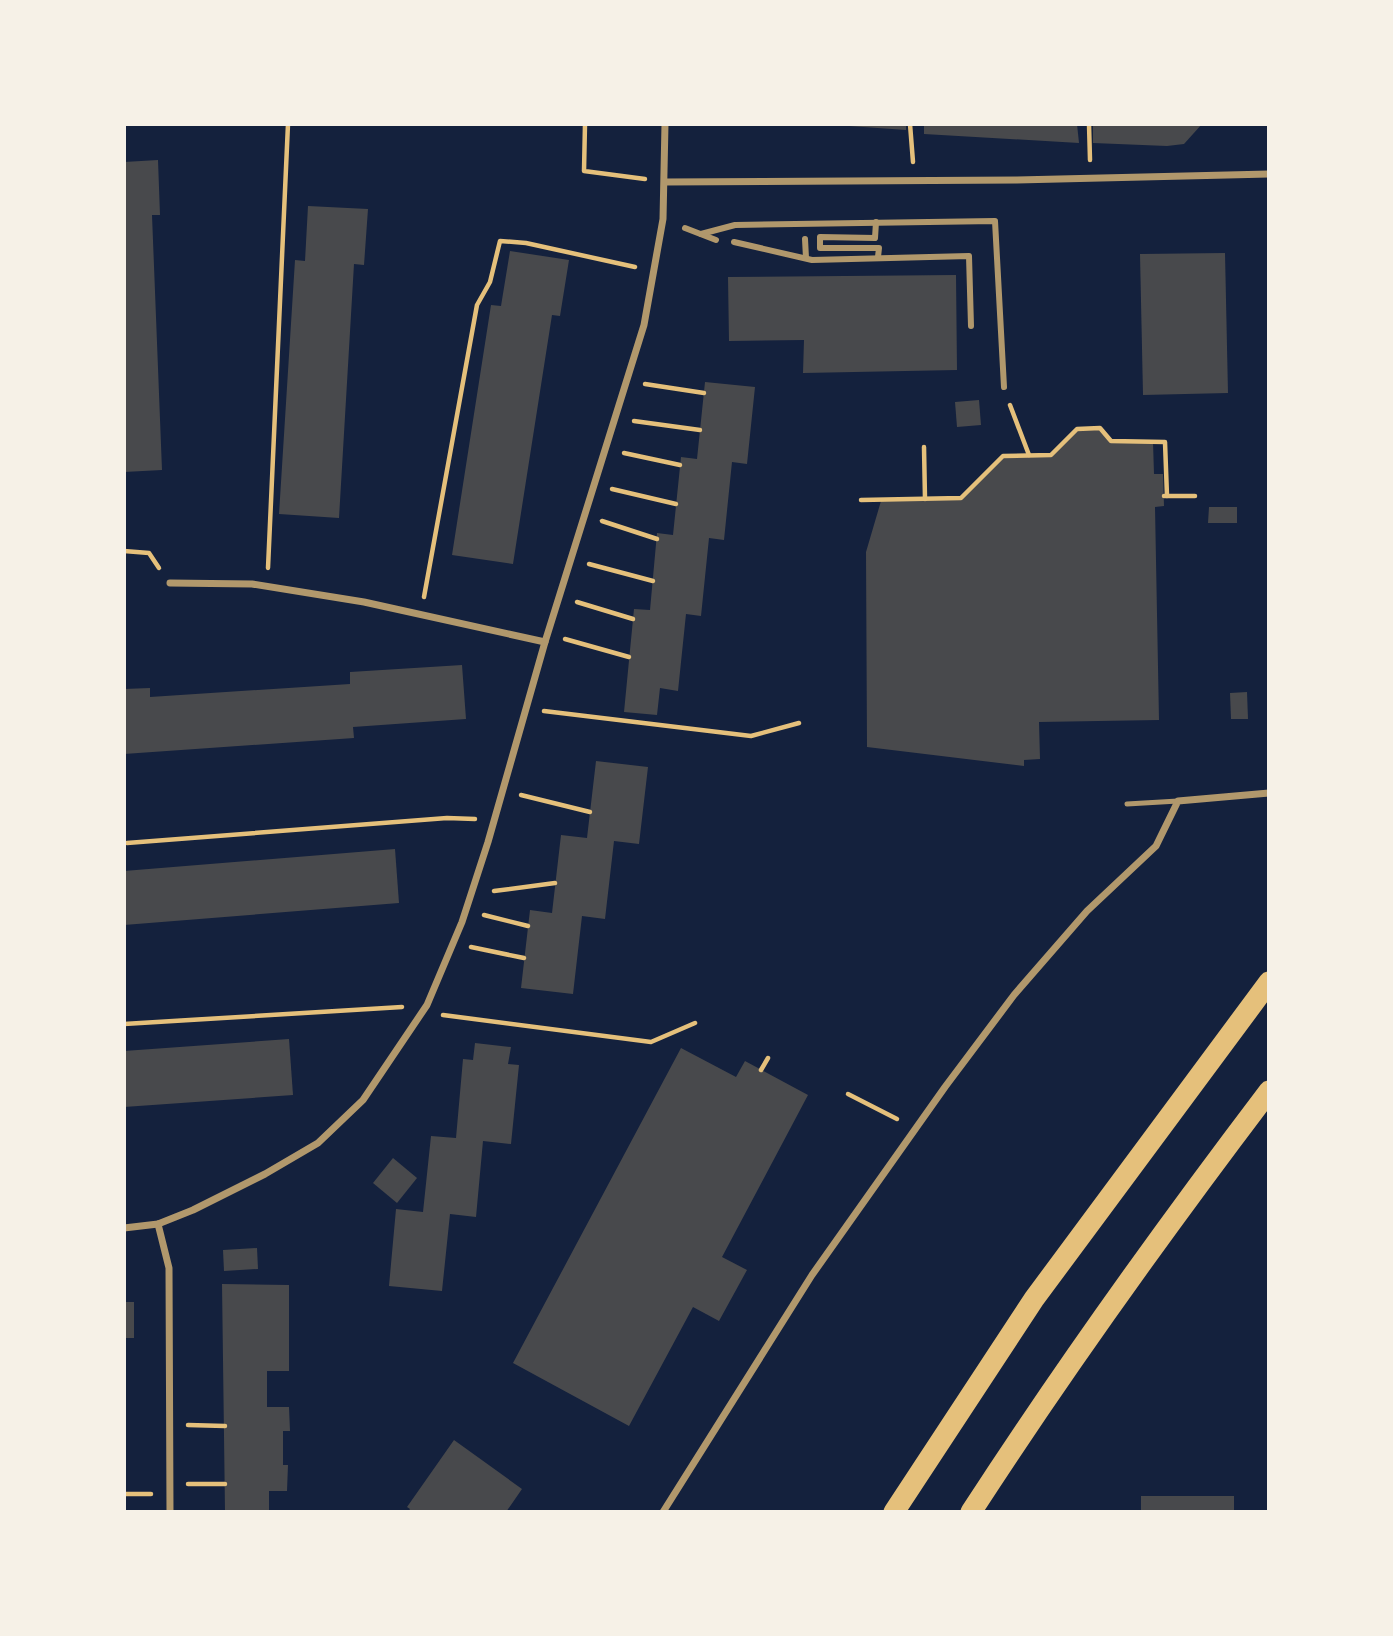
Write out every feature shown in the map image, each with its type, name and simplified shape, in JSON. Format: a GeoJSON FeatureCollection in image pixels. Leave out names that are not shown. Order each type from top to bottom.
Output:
{"type":"FeatureCollection","features":[{"type":"Feature","properties":{"kind":"highway"},"geometry":{"type":"LineString","coordinates":[[894,1512],[1034,1299],[1269,982]]}},
{"type":"Feature","properties":{"kind":"highway"},"geometry":{"type":"LineString","coordinates":[[971,1512],[1034,1415],[1169,1222],[1269,1091]]}},
{"type":"Feature","properties":{"kind":"street"},"geometry":{"type":"LineString","coordinates":[[124,1228],[158,1224],[265,1174],[332,1132],[363,1100],[425,1009],[466,911],[546,638],[645,325],[666,182],[665,124]]}},
{"type":"Feature","properties":{"kind":"street"},"geometry":{"type":"LineString","coordinates":[[666,182],[915,181],[1269,174]]}},
{"type":"Feature","properties":{"kind":"street"},"geometry":{"type":"LineString","coordinates":[[701,234],[735,225],[995,221],[1004,387]]}},
{"type":"Feature","properties":{"kind":"street"},"geometry":{"type":"LineString","coordinates":[[876,222],[876,238],[820,237],[820,248],[879,248],[878,257]]}},
{"type":"Feature","properties":{"kind":"street"},"geometry":{"type":"LineString","coordinates":[[803,223],[806,258]]}},
{"type":"Feature","properties":{"kind":"street"},"geometry":{"type":"LineString","coordinates":[[685,228],[716,240]]}},
{"type":"Feature","properties":{"kind":"street"},"geometry":{"type":"LineString","coordinates":[[734,242],[806,258],[969,256],[971,326]]}},
{"type":"Feature","properties":{"kind":"street"},"geometry":{"type":"LineString","coordinates":[[170,583],[266,586],[546,638]]}},
{"type":"Feature","properties":{"kind":"street"},"geometry":{"type":"LineString","coordinates":[[663,1512],[812,1275],[1014,995],[1087,911],[1156,846],[1178,801],[1269,793]]}},
{"type":"Feature","properties":{"kind":"street"},"geometry":{"type":"LineString","coordinates":[[158,1224],[169,1268],[170,1512]]}},
{"type":"Feature","properties":{"kind":"lane"},"geometry":{"type":"LineString","coordinates":[[1126,804],[1178,801]]}},
{"type":"Feature","properties":{"kind":"path"},"geometry":{"type":"LineString","coordinates":[[266,586],[288,124]]}},
{"type":"Feature","properties":{"kind":"path"},"geometry":{"type":"LineString","coordinates":[[585,124],[584,171],[666,182]]}},
{"type":"Feature","properties":{"kind":"path"},"geometry":{"type":"LineString","coordinates":[[910,124],[915,181]]}},
{"type":"Feature","properties":{"kind":"path"},"geometry":{"type":"LineString","coordinates":[[1089,124],[1090,178]]}},
{"type":"Feature","properties":{"kind":"path"},"geometry":{"type":"LineString","coordinates":[[421,615],[477,305],[490,282],[500,242],[526,243],[654,271]]}},
{"type":"Feature","properties":{"kind":"path"},"geometry":{"type":"LineString","coordinates":[[627,381],[704,393]]}},
{"type":"Feature","properties":{"kind":"path"},"geometry":{"type":"LineString","coordinates":[[1011,410],[1029,456]]}},
{"type":"Feature","properties":{"kind":"path"},"geometry":{"type":"LineString","coordinates":[[615,418],[700,430]]}},
{"type":"Feature","properties":{"kind":"path"},"geometry":{"type":"LineString","coordinates":[[861,500],[961,498],[1003,456],[1051,455],[1077,429],[1100,428],[1111,442],[1165,442],[1166,496],[1195,496]]}},
{"type":"Feature","properties":{"kind":"path"},"geometry":{"type":"LineString","coordinates":[[924,447],[925,499]]}},
{"type":"Feature","properties":{"kind":"path"},"geometry":{"type":"LineString","coordinates":[[606,450],[680,465]]}},
{"type":"Feature","properties":{"kind":"path"},"geometry":{"type":"LineString","coordinates":[[594,485],[676,504]]}},
{"type":"Feature","properties":{"kind":"path"},"geometry":{"type":"LineString","coordinates":[[585,515],[657,539]]}},
{"type":"Feature","properties":{"kind":"path"},"geometry":{"type":"LineString","coordinates":[[124,551],[149,553],[170,583]]}},
{"type":"Feature","properties":{"kind":"path"},"geometry":{"type":"LineString","coordinates":[[571,558],[653,581]]}},
{"type":"Feature","properties":{"kind":"path"},"geometry":{"type":"LineString","coordinates":[[559,597],[633,619]]}},
{"type":"Feature","properties":{"kind":"path"},"geometry":{"type":"LineString","coordinates":[[546,638],[629,657]]}},
{"type":"Feature","properties":{"kind":"path"},"geometry":{"type":"LineString","coordinates":[[527,709],[751,736],[799,723]]}},
{"type":"Feature","properties":{"kind":"path"},"geometry":{"type":"LineString","coordinates":[[503,790],[590,812]]}},
{"type":"Feature","properties":{"kind":"path"},"geometry":{"type":"LineString","coordinates":[[127,843],[446,818],[494,820]]}},
{"type":"Feature","properties":{"kind":"path"},"geometry":{"type":"LineString","coordinates":[[472,891],[516,890],[555,883]]}},
{"type":"Feature","properties":{"kind":"path"},"geometry":{"type":"LineString","coordinates":[[466,911],[528,926]]}},
{"type":"Feature","properties":{"kind":"path"},"geometry":{"type":"LineString","coordinates":[[453,943],[524,958]]}},
{"type":"Feature","properties":{"kind":"path"},"geometry":{"type":"LineString","coordinates":[[124,1024],[425,1009],[650,1042],[695,1023]]}},
{"type":"Feature","properties":{"kind":"path"},"geometry":{"type":"LineString","coordinates":[[761,1070],[768,1058]]}},
{"type":"Feature","properties":{"kind":"path"},"geometry":{"type":"LineString","coordinates":[[848,1094],[915,1129]]}},
{"type":"Feature","properties":{"kind":"path"},"geometry":{"type":"LineString","coordinates":[[169,1424],[225,1426]]}},
{"type":"Feature","properties":{"kind":"path"},"geometry":{"type":"LineString","coordinates":[[170,1483],[225,1484]]}},
{"type":"Feature","properties":{"kind":"building"},"geometry":{"type":"Polygon","coordinates":[[[906,124],[906,130],[849,126],[906,124]]]}},
{"type":"Feature","properties":{"kind":"building"},"geometry":{"type":"Polygon","coordinates":[[[924,124],[1077,124],[1079,143],[924,134],[924,124]]]}},
{"type":"Feature","properties":{"kind":"building"},"geometry":{"type":"Polygon","coordinates":[[[1093,124],[1202,124],[1184,144],[1167,146],[1093,143],[1093,124]]]}},
{"type":"Feature","properties":{"kind":"building"},"geometry":{"type":"Polygon","coordinates":[[[158,160],[160,215],[152,215],[162,470],[124,472],[124,162],[158,160]]]}},
{"type":"Feature","properties":{"kind":"building"},"geometry":{"type":"Polygon","coordinates":[[[308,206],[368,209],[364,265],[354,264],[339,518],[279,514],[295,260],[305,261],[308,206]]]}},
{"type":"Feature","properties":{"kind":"building"},"geometry":{"type":"Polygon","coordinates":[[[510,251],[569,260],[560,316],[552,315],[513,564],[452,555],[491,305],[501,306],[510,251]]]}},
{"type":"Feature","properties":{"kind":"building"},"geometry":{"type":"Polygon","coordinates":[[[1225,253],[1228,393],[1143,395],[1140,254],[1225,253]]]}},
{"type":"Feature","properties":{"kind":"building"},"geometry":{"type":"Polygon","coordinates":[[[956,275],[957,370],[803,373],[804,340],[729,341],[728,277],[956,275]]]}},
{"type":"Feature","properties":{"kind":"building"},"geometry":{"type":"Polygon","coordinates":[[[705,382],[755,387],[747,464],[732,462],[724,540],[709,538],[701,616],[686,614],[678,691],[660,688],[657,715],[624,712],[634,609],[650,610],[657,533],[673,535],[681,457],[697,459],[705,382]]]}},
{"type":"Feature","properties":{"kind":"building"},"geometry":{"type":"Polygon","coordinates":[[[979,400],[981,425],[957,427],[955,402],[979,400]]]}},
{"type":"Feature","properties":{"kind":"building"},"geometry":{"type":"Polygon","coordinates":[[[1077,430],[1100,430],[1111,443],[1153,442],[1154,474],[1163,474],[1164,506],[1155,507],[1159,720],[1039,722],[1040,759],[1024,760],[1024,766],[867,747],[866,552],[881,501],[962,499],[1004,457],[1052,456],[1077,430]]]}},
{"type":"Feature","properties":{"kind":"building"},"geometry":{"type":"Polygon","coordinates":[[[1209,507],[1237,507],[1237,523],[1208,523],[1209,507]]]}},
{"type":"Feature","properties":{"kind":"building"},"geometry":{"type":"Polygon","coordinates":[[[462,665],[466,719],[353,727],[354,738],[124,754],[124,689],[150,688],[150,697],[350,684],[350,672],[462,665]]]}},
{"type":"Feature","properties":{"kind":"building"},"geometry":{"type":"Polygon","coordinates":[[[1247,692],[1248,719],[1231,719],[1230,693],[1247,692]]]}},
{"type":"Feature","properties":{"kind":"building"},"geometry":{"type":"Polygon","coordinates":[[[596,761],[648,767],[639,844],[614,841],[605,919],[582,916],[573,994],[521,988],[530,910],[552,913],[561,835],[587,838],[596,761]]]}},
{"type":"Feature","properties":{"kind":"building"},"geometry":{"type":"Polygon","coordinates":[[[395,849],[399,903],[124,925],[124,871],[395,849]]]}},
{"type":"Feature","properties":{"kind":"building"},"geometry":{"type":"Polygon","coordinates":[[[289,1039],[293,1095],[124,1107],[124,1051],[289,1039]]]}},
{"type":"Feature","properties":{"kind":"building"},"geometry":{"type":"Polygon","coordinates":[[[475,1043],[511,1047],[508,1064],[519,1065],[511,1144],[483,1141],[476,1217],[450,1214],[442,1291],[389,1286],[396,1209],[423,1212],[431,1136],[456,1138],[463,1059],[473,1060],[475,1043]]]}},
{"type":"Feature","properties":{"kind":"building"},"geometry":{"type":"Polygon","coordinates":[[[681,1048],[736,1077],[745,1061],[808,1095],[722,1257],[747,1270],[719,1321],[693,1307],[629,1426],[513,1363],[681,1048]]]}},
{"type":"Feature","properties":{"kind":"building"},"geometry":{"type":"Polygon","coordinates":[[[393,1158],[417,1178],[397,1203],[373,1183],[393,1158]]]}},
{"type":"Feature","properties":{"kind":"building"},"geometry":{"type":"Polygon","coordinates":[[[257,1248],[258,1269],[224,1271],[223,1250],[257,1248]]]}},
{"type":"Feature","properties":{"kind":"building"},"geometry":{"type":"Polygon","coordinates":[[[222,1284],[289,1285],[289,1371],[267,1371],[267,1407],[289,1407],[290,1431],[283,1431],[283,1465],[288,1465],[287,1491],[269,1491],[269,1512],[225,1512],[222,1284]]]}},
{"type":"Feature","properties":{"kind":"building"},"geometry":{"type":"Polygon","coordinates":[[[124,1302],[134,1302],[134,1338],[124,1338],[124,1302]]]}},
{"type":"Feature","properties":{"kind":"building"},"geometry":{"type":"Polygon","coordinates":[[[454,1440],[522,1489],[506,1512],[408,1512],[410,1509],[407,1507],[454,1440]]]}},
{"type":"Feature","properties":{"kind":"building"},"geometry":{"type":"Polygon","coordinates":[[[1141,1496],[1234,1496],[1234,1512],[1141,1512],[1141,1496]]]}}]}
